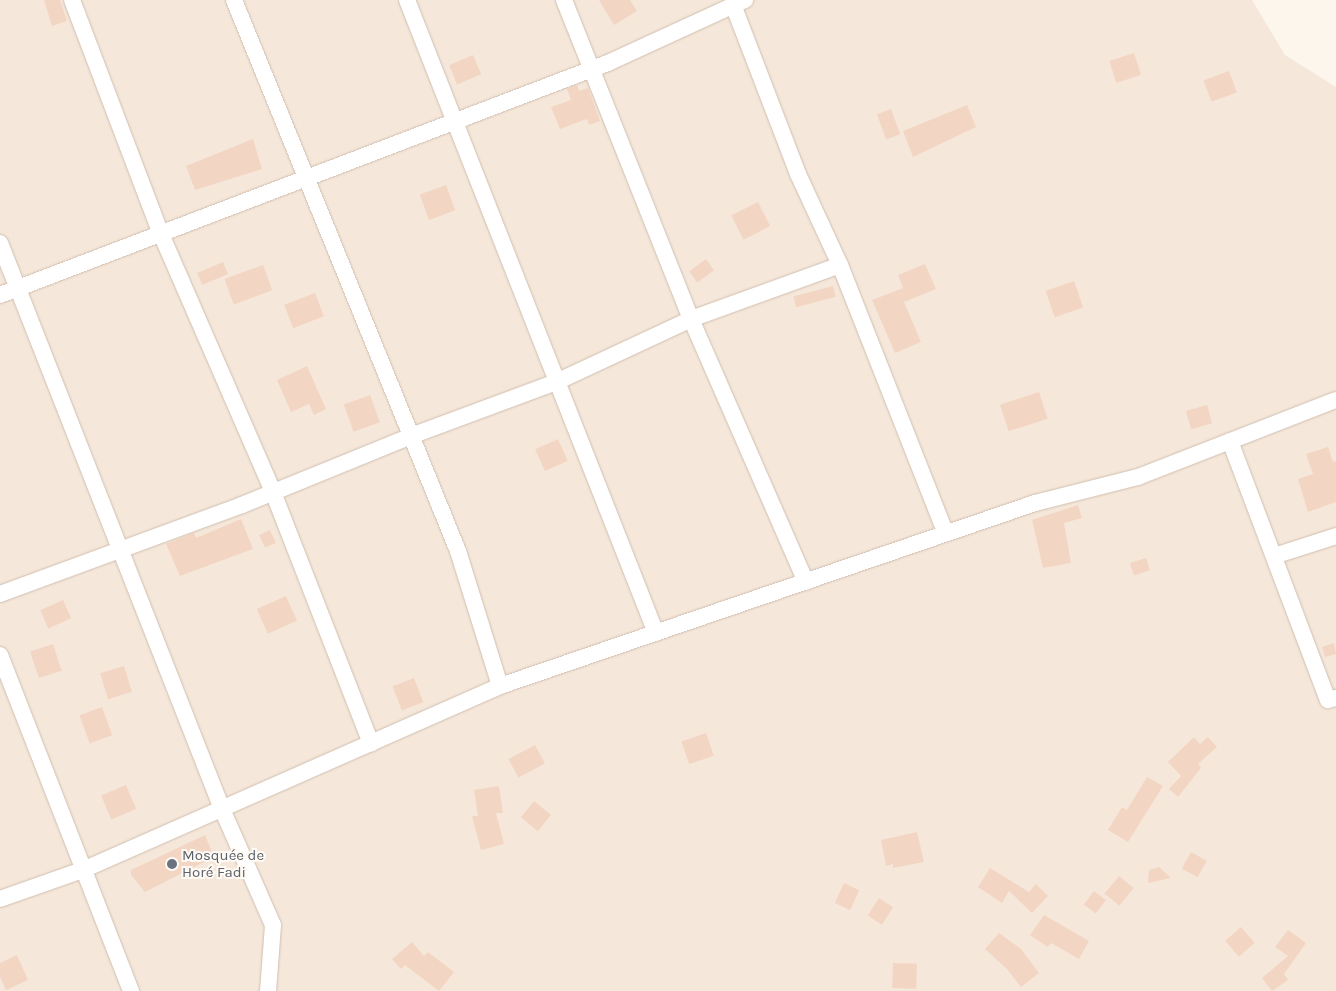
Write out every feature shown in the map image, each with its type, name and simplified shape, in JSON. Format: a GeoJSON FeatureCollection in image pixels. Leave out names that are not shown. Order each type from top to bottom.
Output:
{"type":"FeatureCollection","features":[{"type":"Feature","properties":{"kind":"street"},"geometry":{"type":"LineString","coordinates":[[72,0],[161,234],[274,492],[371,744]]}},
{"type":"Feature","properties":{"kind":"street"},"geometry":{"type":"LineString","coordinates":[[234,0],[305,180],[458,551],[500,686]]}},
{"type":"Feature","properties":{"kind":"street"},"geometry":{"type":"LineString","coordinates":[[407,0],[656,633]]}},
{"type":"Feature","properties":{"kind":"street"},"geometry":{"type":"LineString","coordinates":[[564,0],[691,319],[806,582]]}},
{"type":"Feature","properties":{"kind":"street"},"geometry":{"type":"LineString","coordinates":[[0,295],[305,180],[592,68],[739,3],[798,174],[840,265],[945,532]]}},
{"type":"Feature","properties":{"kind":"street"},"geometry":{"type":"LineString","coordinates":[[0,243],[20,288],[222,809],[273,925],[268,991]]}},
{"type":"Feature","properties":{"kind":"street"},"geometry":{"type":"LineString","coordinates":[[0,594],[122,550],[274,492],[411,436],[556,382],[691,319],[840,265]]}},
{"type":"Feature","properties":{"kind":"street"},"geometry":{"type":"LineString","coordinates":[[0,899],[85,869],[500,686],[1035,502],[1138,477],[1336,400]]}},
{"type":"Feature","properties":{"kind":"street"},"geometry":{"type":"LineString","coordinates":[[1230,441],[1328,700],[1336,698]]}},
{"type":"Feature","properties":{"kind":"street"},"geometry":{"type":"LineString","coordinates":[[1274,556],[1336,536]]}},
{"type":"Feature","properties":{"kind":"street"},"geometry":{"type":"LineString","coordinates":[[0,655],[132,991]]}},
{"type":"Feature","properties":{"kind":"shaded area"},"geometry":{"type":"Polygon","coordinates":[[[0,0],[1252,0],[1285,55],[1336,87],[1336,991],[0,991],[0,0]]]}},
{"type":"Feature","properties":{"kind":"building"},"geometry":{"type":"Polygon","coordinates":[[[44,0],[60,0],[67,21],[52,26],[44,0]]]}},
{"type":"Feature","properties":{"kind":"building"},"geometry":{"type":"Polygon","coordinates":[[[599,0],[630,0],[637,11],[614,25],[599,0]]]}},
{"type":"Feature","properties":{"kind":"building"},"geometry":{"type":"Polygon","coordinates":[[[1134,53],[1141,75],[1116,83],[1109,61],[1134,53]]]}},
{"type":"Feature","properties":{"kind":"building"},"geometry":{"type":"Polygon","coordinates":[[[473,55],[481,74],[457,84],[449,65],[473,55]]]}},
{"type":"Feature","properties":{"kind":"building"},"geometry":{"type":"Polygon","coordinates":[[[1229,71],[1237,93],[1211,102],[1204,80],[1229,71]]]}},
{"type":"Feature","properties":{"kind":"building"},"geometry":{"type":"Polygon","coordinates":[[[577,85],[579,91],[588,88],[600,121],[589,125],[587,119],[560,129],[551,107],[571,100],[567,89],[577,85]]]}},
{"type":"Feature","properties":{"kind":"building"},"geometry":{"type":"Polygon","coordinates":[[[967,105],[976,127],[913,157],[903,131],[967,105]]]}},
{"type":"Feature","properties":{"kind":"building"},"geometry":{"type":"Polygon","coordinates":[[[891,109],[900,134],[886,140],[877,114],[891,109]]]}},
{"type":"Feature","properties":{"kind":"building"},"geometry":{"type":"Polygon","coordinates":[[[253,139],[262,169],[195,190],[186,166],[253,139]]]}},
{"type":"Feature","properties":{"kind":"building"},"geometry":{"type":"Polygon","coordinates":[[[446,185],[455,210],[429,220],[420,195],[446,185]]]}},
{"type":"Feature","properties":{"kind":"building"},"geometry":{"type":"Polygon","coordinates":[[[758,202],[770,226],[744,240],[731,216],[758,202]]]}},
{"type":"Feature","properties":{"kind":"building"},"geometry":{"type":"Polygon","coordinates":[[[706,259],[714,270],[697,283],[689,271],[706,259]]]}},
{"type":"Feature","properties":{"kind":"building"},"geometry":{"type":"Polygon","coordinates":[[[223,262],[228,274],[202,285],[197,273],[223,262]]]}},
{"type":"Feature","properties":{"kind":"building"},"geometry":{"type":"Polygon","coordinates":[[[925,264],[936,289],[904,302],[921,342],[895,353],[872,300],[903,288],[898,275],[925,264]]]}},
{"type":"Feature","properties":{"kind":"building"},"geometry":{"type":"Polygon","coordinates":[[[263,265],[272,290],[234,304],[224,279],[263,265]]]}},
{"type":"Feature","properties":{"kind":"building"},"geometry":{"type":"Polygon","coordinates":[[[1074,281],[1083,307],[1055,317],[1046,291],[1074,281]]]}},
{"type":"Feature","properties":{"kind":"building"},"geometry":{"type":"Polygon","coordinates":[[[833,286],[836,297],[796,307],[793,297],[833,286]]]}},
{"type":"Feature","properties":{"kind":"building"},"geometry":{"type":"Polygon","coordinates":[[[315,293],[324,316],[293,328],[284,305],[315,293]]]}},
{"type":"Feature","properties":{"kind":"building"},"geometry":{"type":"Polygon","coordinates":[[[307,366],[326,409],[314,415],[309,404],[291,412],[277,380],[307,366]]]}},
{"type":"Feature","properties":{"kind":"building"},"geometry":{"type":"Polygon","coordinates":[[[1039,392],[1048,419],[1009,431],[1000,405],[1039,392]]]}},
{"type":"Feature","properties":{"kind":"building"},"geometry":{"type":"Polygon","coordinates":[[[370,395],[380,422],[354,432],[344,405],[370,395]]]}},
{"type":"Feature","properties":{"kind":"building"},"geometry":{"type":"Polygon","coordinates":[[[1207,405],[1212,423],[1191,429],[1186,411],[1207,405]]]}},
{"type":"Feature","properties":{"kind":"building"},"geometry":{"type":"Polygon","coordinates":[[[558,439],[568,461],[545,471],[535,449],[558,439]]]}},
{"type":"Feature","properties":{"kind":"building"},"geometry":{"type":"Polygon","coordinates":[[[1328,447],[1333,462],[1336,461],[1336,502],[1308,512],[1298,479],[1313,474],[1306,454],[1328,447]]]}},
{"type":"Feature","properties":{"kind":"building"},"geometry":{"type":"Polygon","coordinates":[[[1078,505],[1082,518],[1064,523],[1071,563],[1043,568],[1032,520],[1078,505]]]}},
{"type":"Feature","properties":{"kind":"building"},"geometry":{"type":"Polygon","coordinates":[[[241,519],[253,549],[180,576],[166,544],[194,533],[196,538],[241,519]]]}},
{"type":"Feature","properties":{"kind":"building"},"geometry":{"type":"Polygon","coordinates":[[[270,530],[276,543],[265,548],[259,535],[270,530]]]}},
{"type":"Feature","properties":{"kind":"building"},"geometry":{"type":"Polygon","coordinates":[[[1146,558],[1150,570],[1134,576],[1130,563],[1146,558]]]}},
{"type":"Feature","properties":{"kind":"building"},"geometry":{"type":"Polygon","coordinates":[[[286,596],[297,621],[268,634],[257,609],[286,596]]]}},
{"type":"Feature","properties":{"kind":"building"},"geometry":{"type":"Polygon","coordinates":[[[63,600],[71,618],[48,628],[40,610],[63,600]]]}},
{"type":"Feature","properties":{"kind":"building"},"geometry":{"type":"Polygon","coordinates":[[[1334,643],[1336,654],[1325,657],[1322,647],[1334,643]]]}},
{"type":"Feature","properties":{"kind":"building"},"geometry":{"type":"Polygon","coordinates":[[[53,644],[62,671],[39,678],[30,651],[53,644]]]}},
{"type":"Feature","properties":{"kind":"building"},"geometry":{"type":"Polygon","coordinates":[[[124,666],[132,692],[108,699],[100,673],[124,666]]]}},
{"type":"Feature","properties":{"kind":"building"},"geometry":{"type":"Polygon","coordinates":[[[414,678],[423,702],[402,711],[393,686],[414,678]]]}},
{"type":"Feature","properties":{"kind":"building"},"geometry":{"type":"Polygon","coordinates":[[[102,707],[112,735],[90,743],[79,715],[102,707]]]}},
{"type":"Feature","properties":{"kind":"building"},"geometry":{"type":"Polygon","coordinates":[[[706,733],[714,756],[689,764],[681,741],[706,733]]]}},
{"type":"Feature","properties":{"kind":"building"},"geometry":{"type":"Polygon","coordinates":[[[1194,737],[1200,744],[1208,737],[1217,747],[1198,764],[1201,768],[1178,797],[1169,789],[1181,776],[1168,762],[1194,737]]]}},
{"type":"Feature","properties":{"kind":"building"},"geometry":{"type":"Polygon","coordinates":[[[535,745],[545,764],[518,778],[509,759],[535,745]]]}},
{"type":"Feature","properties":{"kind":"building"},"geometry":{"type":"Polygon","coordinates":[[[1147,777],[1163,786],[1128,842],[1108,830],[1122,807],[1127,810],[1147,777]]]}},
{"type":"Feature","properties":{"kind":"building"},"geometry":{"type":"Polygon","coordinates":[[[126,785],[136,809],[111,819],[101,796],[126,785]]]}},
{"type":"Feature","properties":{"kind":"building"},"geometry":{"type":"Polygon","coordinates":[[[499,786],[503,813],[496,813],[504,844],[481,850],[472,816],[478,816],[474,790],[499,786]]]}},
{"type":"Feature","properties":{"kind":"building"},"geometry":{"type":"Polygon","coordinates":[[[534,801],[551,815],[538,831],[521,817],[534,801]]]}},
{"type":"Feature","properties":{"kind":"building"},"geometry":{"type":"Polygon","coordinates":[[[917,832],[924,862],[893,868],[893,864],[886,866],[881,840],[917,832]]]}},
{"type":"Feature","properties":{"kind":"building","name":"Mosquée de Horé Fadi"},"geometry":{"type":"Polygon","coordinates":[[[205,835],[214,857],[145,892],[131,875],[131,870],[205,835]]]}},
{"type":"Feature","properties":{"kind":"building"},"geometry":{"type":"Polygon","coordinates":[[[1191,852],[1207,861],[1198,877],[1182,869],[1191,852]]]}},
{"type":"Feature","properties":{"kind":"building"},"geometry":{"type":"Polygon","coordinates":[[[1159,867],[1171,878],[1148,883],[1149,870],[1159,867]]]}},
{"type":"Feature","properties":{"kind":"building"},"geometry":{"type":"Polygon","coordinates":[[[990,868],[1029,892],[1036,884],[1048,896],[1032,913],[1009,891],[1002,903],[978,887],[990,868]]]}},
{"type":"Feature","properties":{"kind":"building"},"geometry":{"type":"Polygon","coordinates":[[[1119,876],[1134,888],[1119,906],[1105,894],[1119,876]]]}},
{"type":"Feature","properties":{"kind":"building"},"geometry":{"type":"Polygon","coordinates":[[[844,883],[859,890],[850,910],[835,903],[844,883]]]}},
{"type":"Feature","properties":{"kind":"building"},"geometry":{"type":"Polygon","coordinates":[[[1094,891],[1106,900],[1096,914],[1084,905],[1094,891]]]}},
{"type":"Feature","properties":{"kind":"building"},"geometry":{"type":"Polygon","coordinates":[[[879,898],[893,907],[882,925],[868,916],[879,898]]]}},
{"type":"Feature","properties":{"kind":"building"},"geometry":{"type":"Polygon","coordinates":[[[1044,915],[1089,941],[1079,959],[1051,943],[1048,947],[1030,935],[1044,915]]]}},
{"type":"Feature","properties":{"kind":"building"},"geometry":{"type":"Polygon","coordinates":[[[1241,927],[1255,943],[1239,957],[1225,941],[1241,927]]]}},
{"type":"Feature","properties":{"kind":"building"},"geometry":{"type":"Polygon","coordinates":[[[1288,930],[1306,943],[1284,974],[1288,980],[1272,991],[1262,978],[1288,956],[1275,947],[1288,930]]]}},
{"type":"Feature","properties":{"kind":"building"},"geometry":{"type":"Polygon","coordinates":[[[999,933],[1021,949],[1039,973],[1021,987],[1007,969],[985,949],[999,933]]]}},
{"type":"Feature","properties":{"kind":"building"},"geometry":{"type":"Polygon","coordinates":[[[412,942],[424,956],[428,952],[454,972],[439,991],[405,965],[401,969],[392,959],[412,942]]]}},
{"type":"Feature","properties":{"kind":"building"},"geometry":{"type":"Polygon","coordinates":[[[17,955],[28,980],[6,990],[0,977],[0,963],[17,955]]]}},
{"type":"Feature","properties":{"kind":"building"},"geometry":{"type":"Polygon","coordinates":[[[893,963],[917,964],[916,989],[892,988],[893,963]]]}},
{"type":"Feature","properties":{"kind":"place","name":"Mosquée de Horé Fadi"},"geometry":{"type":"Point","coordinates":[172,864]}}]}
